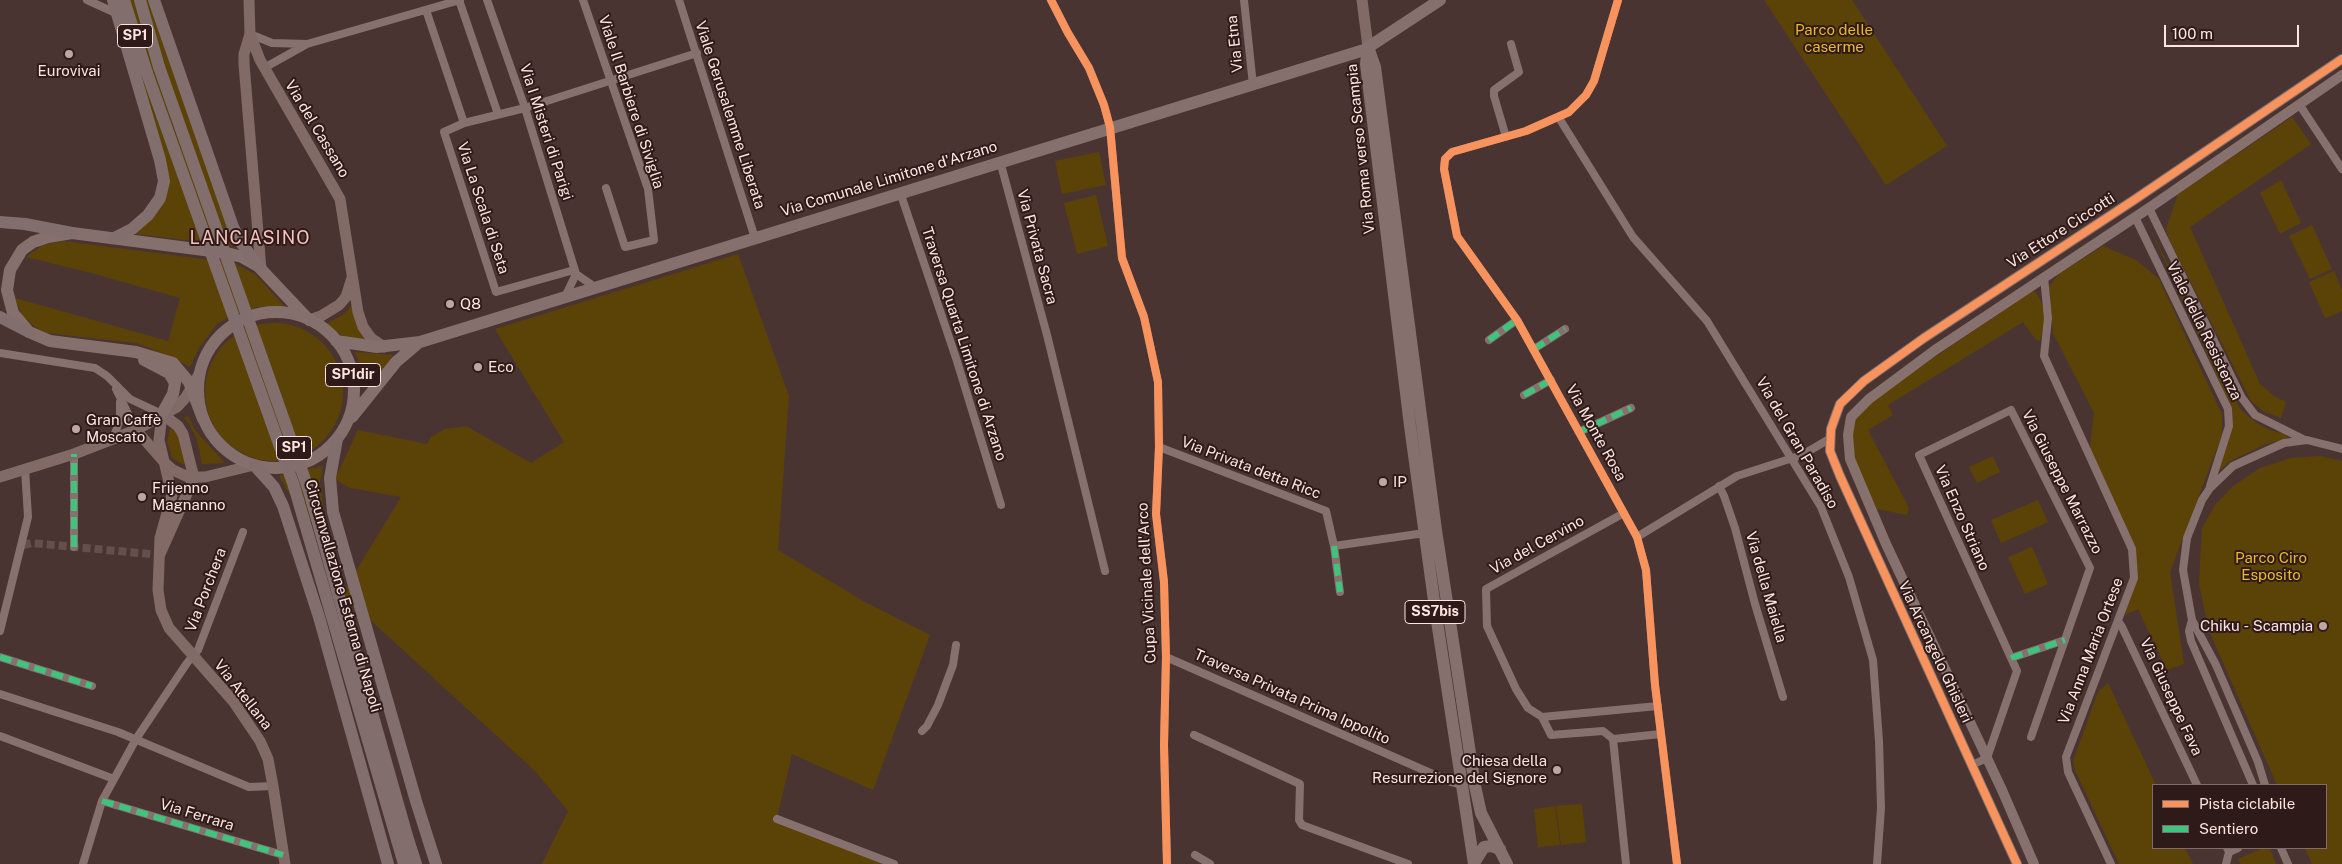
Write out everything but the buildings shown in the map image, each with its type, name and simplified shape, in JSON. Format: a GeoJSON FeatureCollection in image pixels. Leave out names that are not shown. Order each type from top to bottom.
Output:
{"type":"FeatureCollection","features":[{"type":"Feature","properties":{"kind":"highway"},"geometry":{"type":"LineString","coordinates":[[114,0],[160,160],[164,181],[160,198],[148,215],[132,229],[114,238]]}},
{"type":"Feature","properties":{"kind":"highway","name":"Circumvallazione Esterna di Napoli"},"geometry":{"type":"LineString","coordinates":[[124,0],[147,73],[294,486],[402,838],[416,864]]}},
{"type":"Feature","properties":{"kind":"highway","name":"Circumvallazione Esterna di Napoli"},"geometry":{"type":"LineString","coordinates":[[140,0],[159,67],[309,491],[402,838],[404,864]]}},
{"type":"Feature","properties":{"kind":"highway"},"geometry":{"type":"LineString","coordinates":[[154,0],[233,227],[242,244],[260,267]]}},
{"type":"Feature","properties":{"kind":"highway"},"geometry":{"type":"LineString","coordinates":[[0,222],[25,224],[72,233]]}},
{"type":"Feature","properties":{"kind":"highway"},"geometry":{"type":"LineString","coordinates":[[0,316],[29,332]]}},
{"type":"Feature","properties":{"kind":"highway"},"geometry":{"type":"LineString","coordinates":[[337,440],[330,478],[333,512],[416,801],[436,864]]}},
{"type":"Feature","properties":{"kind":"highway"},"geometry":{"type":"LineString","coordinates":[[254,465],[274,487],[283,506],[318,617],[388,864]]}},
{"type":"Feature","properties":{"kind":"main road","name":"Via del Cassano"},"geometry":{"type":"LineString","coordinates":[[249,0],[250,34],[261,61],[340,199],[363,328],[371,338],[384,346]]}},
{"type":"Feature","properties":{"kind":"main road"},"geometry":{"type":"LineString","coordinates":[[1362,0],[1368,47]]}},
{"type":"Feature","properties":{"kind":"main road","name":"Via Comunale Limitone d'Arzano"},"geometry":{"type":"LineString","coordinates":[[420,342],[1368,47],[1440,0]]}},
{"type":"Feature","properties":{"kind":"main road"},"geometry":{"type":"LineString","coordinates":[[250,34],[244,54],[244,64],[260,267]]}},
{"type":"Feature","properties":{"kind":"main road","name":"Via Roma verso Scampia"},"geometry":{"type":"LineString","coordinates":[[1368,47],[1375,67],[1403,279],[1428,531],[1481,813],[1507,864]]}},
{"type":"Feature","properties":{"kind":"main road","name":"Via Roma verso Scampia"},"geometry":{"type":"LineString","coordinates":[[1368,47],[1366,64],[1402,361],[1428,531],[1474,863]]}},
{"type":"Feature","properties":{"kind":"main road"},"geometry":{"type":"LineString","coordinates":[[244,64],[261,61]]}},
{"type":"Feature","properties":{"kind":"main road","name":"SP1dir"},"geometry":{"type":"LineString","coordinates":[[195,382],[173,363],[136,352],[50,341],[29,332],[18,321],[9,304],[7,279],[16,258],[22,250],[33,242],[72,233],[226,253],[260,267],[309,320],[336,341],[347,357],[353,375],[354,394],[352,409],[346,425],[337,440],[324,452],[308,462],[290,467],[272,468],[254,465],[238,458],[223,448],[212,435],[203,419],[195,382],[204,359],[217,339],[229,327],[244,319],[260,314],[277,312],[293,314],[309,320]]}},
{"type":"Feature","properties":{"kind":"main road"},"geometry":{"type":"LineString","coordinates":[[309,320],[339,306],[346,297],[353,276]]}},
{"type":"Feature","properties":{"kind":"main road"},"geometry":{"type":"LineString","coordinates":[[336,341],[357,345],[384,346],[420,342]]}},
{"type":"Feature","properties":{"kind":"main road"},"geometry":{"type":"LineString","coordinates":[[346,425],[396,362],[420,342]]}},
{"type":"Feature","properties":{"kind":"main road"},"geometry":{"type":"LineString","coordinates":[[119,350],[163,369],[172,378],[175,388],[162,414]]}},
{"type":"Feature","properties":{"kind":"main road"},"geometry":{"type":"LineString","coordinates":[[0,477],[74,454],[136,430],[177,407],[195,382]]}},
{"type":"Feature","properties":{"kind":"main road"},"geometry":{"type":"LineString","coordinates":[[162,414],[178,426],[183,434],[194,478],[254,465]]}},
{"type":"Feature","properties":{"kind":"main road","name":"Via Atellana"},"geometry":{"type":"LineString","coordinates":[[162,414],[159,440],[172,495],[160,538],[158,590],[161,610],[169,628],[232,701],[260,741],[268,759],[284,860]]}},
{"type":"Feature","properties":{"kind":"main road","name":"Via Atellana"},"geometry":{"type":"LineString","coordinates":[[136,430],[164,462],[180,474],[194,478],[160,555]]}},
{"type":"Feature","properties":{"kind":"main road"},"geometry":{"type":"LineString","coordinates":[[1474,863],[1484,847],[1491,846],[1500,849]]}},
{"type":"Feature","properties":{"kind":"street"},"geometry":{"type":"LineString","coordinates":[[87,0],[118,14]]}},
{"type":"Feature","properties":{"kind":"street"},"geometry":{"type":"LineString","coordinates":[[261,61],[307,44],[460,0],[498,114]]}},
{"type":"Feature","properties":{"kind":"street","name":"Via I Misteri di Parigi"},"geometry":{"type":"LineString","coordinates":[[487,0],[525,108],[575,272]]}},
{"type":"Feature","properties":{"kind":"street","name":"Viale Il Barbiere di Siviglia"},"geometry":{"type":"LineString","coordinates":[[583,0],[648,189],[654,240],[625,247],[606,188]]}},
{"type":"Feature","properties":{"kind":"street","name":"Viale Gerusalemme Liberata"},"geometry":{"type":"LineString","coordinates":[[679,0],[755,238]]}},
{"type":"Feature","properties":{"kind":"street","name":"Cupa Vicinale dell'Arco"},"geometry":{"type":"LineString","coordinates":[[1051,0],[1089,68],[1110,127],[1122,258],[1144,317],[1158,382],[1159,447],[1156,514],[1164,582],[1166,657],[1164,745],[1167,864]]}},
{"type":"Feature","properties":{"kind":"street","name":"Via Etna"},"geometry":{"type":"LineString","coordinates":[[1244,0],[1254,84]]}},
{"type":"Feature","properties":{"kind":"street","name":"Via Monte Rosa"},"geometry":{"type":"LineString","coordinates":[[1618,0],[1594,81],[1586,96],[1559,118],[1506,137],[1452,152],[1445,159],[1444,169],[1457,236],[1517,320],[1636,537],[1646,570],[1658,706],[1677,864]]}},
{"type":"Feature","properties":{"kind":"street","name":"Via La Scala di Seta"},"geometry":{"type":"LineString","coordinates":[[426,10],[464,122],[444,132],[496,292],[575,272]]}},
{"type":"Feature","properties":{"kind":"street"},"geometry":{"type":"LineString","coordinates":[[250,34],[272,44],[307,44]]}},
{"type":"Feature","properties":{"kind":"street"},"geometry":{"type":"LineString","coordinates":[[261,61],[272,44]]}},
{"type":"Feature","properties":{"kind":"street"},"geometry":{"type":"LineString","coordinates":[[1506,137],[1494,90],[1519,72],[1511,44]]}},
{"type":"Feature","properties":{"kind":"street"},"geometry":{"type":"LineString","coordinates":[[464,122],[525,108],[697,53]]}},
{"type":"Feature","properties":{"kind":"street","name":"Via Ettore Ciccotti"},"geometry":{"type":"LineString","coordinates":[[1830,451],[1831,429],[1840,404],[1864,381],[1924,338],[2134,200],[2342,59]]}},
{"type":"Feature","properties":{"kind":"street","name":"Via Ettore Ciccotti"},"geometry":{"type":"LineString","coordinates":[[1850,459],[1848,435],[1851,417],[1858,408],[1935,350],[2149,208],[2342,75]]}},
{"type":"Feature","properties":{"kind":"street"},"geometry":{"type":"LineString","coordinates":[[2299,104],[2342,169]]}},
{"type":"Feature","properties":{"kind":"street","name":"Via del Gran Paradiso"},"geometry":{"type":"LineString","coordinates":[[1559,118],[1633,237],[1707,321],[1820,507],[1849,577],[1873,660],[1879,741],[1881,808],[1877,864]]}},
{"type":"Feature","properties":{"kind":"street","name":"Via Privata Sacra"},"geometry":{"type":"LineString","coordinates":[[1000,161],[1105,571]]}},
{"type":"Feature","properties":{"kind":"street","name":"Traversa Quarta Limitone di Arzano"},"geometry":{"type":"LineString","coordinates":[[900,192],[1001,505]]}},
{"type":"Feature","properties":{"kind":"street"},"geometry":{"type":"LineString","coordinates":[[2134,200],[2149,208]]}},
{"type":"Feature","properties":{"kind":"street"},"geometry":{"type":"LineString","coordinates":[[2134,200],[2135,217]]}},
{"type":"Feature","properties":{"kind":"street","name":"Viale della Resistenza"},"geometry":{"type":"LineString","coordinates":[[2149,208],[2242,398],[2255,414],[2307,440],[2342,449]]}},
{"type":"Feature","properties":{"kind":"street","name":"Viale della Resistenza"},"geometry":{"type":"LineString","coordinates":[[2135,217],[2228,409],[2228,426],[2210,488]]}},
{"type":"Feature","properties":{"kind":"street"},"geometry":{"type":"LineString","coordinates":[[565,297],[575,272],[595,287]]}},
{"type":"Feature","properties":{"kind":"street","name":"Via Anna Maria Ortese"},"geometry":{"type":"LineString","coordinates":[[2044,277],[2048,318],[2044,356],[2132,550],[2134,578],[2066,757],[2068,772],[2111,864]]}},
{"type":"Feature","properties":{"kind":"street"},"geometry":{"type":"LineString","coordinates":[[1489,340],[1517,320]]}},
{"type":"Feature","properties":{"kind":"street"},"geometry":{"type":"LineString","coordinates":[[1534,350],[1565,330]]}},
{"type":"Feature","properties":{"kind":"street"},"geometry":{"type":"LineString","coordinates":[[0,353],[95,368],[137,404],[162,414]]}},
{"type":"Feature","properties":{"kind":"street","name":"Via Monte Rosa"},"geometry":{"type":"LineString","coordinates":[[1524,395],[1551,380]]}},
{"type":"Feature","properties":{"kind":"street"},"geometry":{"type":"LineString","coordinates":[[114,384],[136,430]]}},
{"type":"Feature","properties":{"kind":"street"},"geometry":{"type":"LineString","coordinates":[[113,439],[122,411],[120,398]]}},
{"type":"Feature","properties":{"kind":"street","name":"Via Monte Rosa"},"geometry":{"type":"LineString","coordinates":[[1579,432],[1631,408]]}},
{"type":"Feature","properties":{"kind":"street","name":"Via Giuseppe Marrazzo"},"geometry":{"type":"LineString","coordinates":[[2011,410],[2090,568],[2031,737]]}},
{"type":"Feature","properties":{"kind":"street","name":"Via Enzo Striano"},"geometry":{"type":"LineString","coordinates":[[1987,758],[2017,671],[1919,455],[2011,410]]}},
{"type":"Feature","properties":{"kind":"street"},"geometry":{"type":"LineString","coordinates":[[1636,537],[1737,476],[1802,456],[1831,438]]}},
{"type":"Feature","properties":{"kind":"street","name":"Viale della Resistenza"},"geometry":{"type":"LineString","coordinates":[[2266,784],[2220,674],[2192,620],[2182,570],[2187,538],[2202,500],[2210,488],[2233,466],[2258,453],[2284,443],[2307,440]]}},
{"type":"Feature","properties":{"kind":"street","name":"Via Privata detta Ricc"},"geometry":{"type":"LineString","coordinates":[[1159,447],[1326,511],[1334,546]]}},
{"type":"Feature","properties":{"kind":"street","name":"Via Arcangelo Ghisleri"},"geometry":{"type":"LineString","coordinates":[[1830,451],[2017,864]]}},
{"type":"Feature","properties":{"kind":"street"},"geometry":{"type":"LineString","coordinates":[[74,454],[74,547]]}},
{"type":"Feature","properties":{"kind":"street","name":"Via Arcangelo Ghisleri"},"geometry":{"type":"LineString","coordinates":[[1850,459],[1886,544],[1987,758],[2034,864]]}},
{"type":"Feature","properties":{"kind":"street"},"geometry":{"type":"LineString","coordinates":[[0,632],[28,518],[25,469]]}},
{"type":"Feature","properties":{"kind":"street","name":"Via della Maiella"},"geometry":{"type":"LineString","coordinates":[[1719,486],[1735,528],[1755,604],[1783,697]]}},
{"type":"Feature","properties":{"kind":"street","name":"Via del Cervino"},"geometry":{"type":"LineString","coordinates":[[1542,717],[1528,708],[1516,689],[1488,626],[1486,589],[1624,513]]}},
{"type":"Feature","properties":{"kind":"street"},"geometry":{"type":"LineString","coordinates":[[1340,592],[1334,546],[1428,531]]}},
{"type":"Feature","properties":{"kind":"street","name":"Via Porchera"},"geometry":{"type":"LineString","coordinates":[[192,656],[198,650],[243,532]]}},
{"type":"Feature","properties":{"kind":"street","name":"Viale della Resistenza"},"geometry":{"type":"LineString","coordinates":[[2192,620],[2189,631],[2191,641],[2253,784]]}},
{"type":"Feature","properties":{"kind":"street","name":"Via Giuseppe Fava"},"geometry":{"type":"LineString","coordinates":[[2118,621],[2197,784]]}},
{"type":"Feature","properties":{"kind":"street"},"geometry":{"type":"LineString","coordinates":[[2011,658],[2065,640]]}},
{"type":"Feature","properties":{"kind":"street"},"geometry":{"type":"LineString","coordinates":[[922,731],[927,726],[938,705],[953,665],[956,645]]}},
{"type":"Feature","properties":{"kind":"street"},"geometry":{"type":"LineString","coordinates":[[82,864],[102,801],[136,739],[192,656]]}},
{"type":"Feature","properties":{"kind":"street"},"geometry":{"type":"LineString","coordinates":[[0,657],[92,686]]}},
{"type":"Feature","properties":{"kind":"street","name":"Traversa Privata Prima Ippolito"},"geometry":{"type":"LineString","coordinates":[[1166,657],[1451,782],[1462,785]]}},
{"type":"Feature","properties":{"kind":"street"},"geometry":{"type":"LineString","coordinates":[[0,694],[136,739],[249,787],[273,786]]}},
{"type":"Feature","properties":{"kind":"street"},"geometry":{"type":"LineString","coordinates":[[1658,706],[1542,717],[1551,734],[1603,731],[1613,739],[1661,734]]}},
{"type":"Feature","properties":{"kind":"street"},"geometry":{"type":"LineString","coordinates":[[1194,735],[1300,784],[1299,820],[1302,825],[1408,864]]}},
{"type":"Feature","properties":{"kind":"street"},"geometry":{"type":"LineString","coordinates":[[0,736],[114,779]]}},
{"type":"Feature","properties":{"kind":"street"},"geometry":{"type":"LineString","coordinates":[[1613,739],[1626,864]]}},
{"type":"Feature","properties":{"kind":"street"},"geometry":{"type":"LineString","coordinates":[[1972,765],[1987,758]]}},
{"type":"Feature","properties":{"kind":"street","name":"Via Ferrara"},"geometry":{"type":"LineString","coordinates":[[102,801],[284,860]]}},
{"type":"Feature","properties":{"kind":"street"},"geometry":{"type":"LineString","coordinates":[[777,819],[894,864]]}},
{"type":"Feature","properties":{"kind":"street"},"geometry":{"type":"LineString","coordinates":[[2281,849],[2288,864]]}},
{"type":"Feature","properties":{"kind":"street"},"geometry":{"type":"LineString","coordinates":[[2226,864],[2228,850]]}},
{"type":"Feature","properties":{"kind":"street"},"geometry":{"type":"LineString","coordinates":[[1195,855],[1210,864]]}},
{"type":"Feature","properties":{"kind":"green space"},"geometry":{"type":"Polygon","coordinates":[[[120,0],[149,0],[236,246],[136,234],[163,201],[120,0]]]}},
{"type":"Feature","properties":{"kind":"green space","name":"Parco delle caserme"},"geometry":{"type":"Polygon","coordinates":[[[1764,0],[1852,0],[1947,146],[1886,185],[1764,0]]]}},
{"type":"Feature","properties":{"kind":"green space"},"geometry":{"type":"Polygon","coordinates":[[[2292,117],[2311,144],[2190,227],[2260,384],[2274,396],[2286,402],[2281,418],[2263,411],[2251,401],[2169,239],[2166,229],[2178,194],[2292,117]]]}},
{"type":"Feature","properties":{"kind":"green space"},"geometry":{"type":"Polygon","coordinates":[[[1099,152],[1106,185],[1062,194],[1055,161],[1099,152]]]}},
{"type":"Feature","properties":{"kind":"green space"},"geometry":{"type":"Polygon","coordinates":[[[2281,180],[2301,223],[2280,234],[2260,193],[2281,180]]]}},
{"type":"Feature","properties":{"kind":"green space"},"geometry":{"type":"Polygon","coordinates":[[[1096,195],[1108,246],[1077,254],[1064,203],[1096,195]]]}},
{"type":"Feature","properties":{"kind":"green space"},"geometry":{"type":"Polygon","coordinates":[[[2148,224],[2240,409],[2255,422],[2269,430],[2285,434],[2288,438],[2266,444],[2230,461],[2218,472],[2233,425],[2232,409],[2148,224]]]}},
{"type":"Feature","properties":{"kind":"green space"},"geometry":{"type":"Polygon","coordinates":[[[2312,225],[2332,269],[2310,279],[2289,236],[2312,225]]]}},
{"type":"Feature","properties":{"kind":"green space"},"geometry":{"type":"Polygon","coordinates":[[[63,241],[234,263],[256,275],[286,308],[257,307],[229,317],[217,324],[199,348],[190,367],[165,354],[136,343],[47,333],[38,329],[23,317],[15,298],[168,341],[180,298],[26,257],[43,245],[63,241]]]}},
{"type":"Feature","properties":{"kind":"green space"},"geometry":{"type":"Polygon","coordinates":[[[2103,246],[2136,260],[2159,279],[2222,415],[2222,435],[2170,572],[2184,664],[2167,670],[2138,609],[2125,615],[2133,569],[2122,527],[2089,455],[2094,413],[2053,333],[2049,287],[2060,273],[2103,246]]]}},
{"type":"Feature","properties":{"kind":"green space"},"geometry":{"type":"Polygon","coordinates":[[[738,254],[789,396],[778,550],[865,602],[930,635],[873,790],[792,754],[777,818],[883,864],[542,864],[568,811],[535,771],[342,594],[401,497],[350,488],[335,479],[358,430],[427,444],[431,437],[445,429],[466,426],[531,463],[564,442],[495,329],[738,254]]]}},
{"type":"Feature","properties":{"kind":"green space"},"geometry":{"type":"Polygon","coordinates":[[[2334,271],[2342,290],[2342,311],[2325,318],[2309,282],[2334,271]]]}},
{"type":"Feature","properties":{"kind":"green space"},"geometry":{"type":"Polygon","coordinates":[[[2034,290],[2040,299],[2046,317],[2040,341],[2036,340],[2023,322],[1888,405],[1893,415],[1868,430],[1909,508],[1907,515],[1877,509],[1849,452],[1849,431],[1859,408],[2034,290]]]}},
{"type":"Feature","properties":{"kind":"green space"},"geometry":{"type":"Polygon","coordinates":[[[353,304],[358,327],[367,341],[348,338],[332,330],[326,324],[344,314],[353,304]]]}},
{"type":"Feature","properties":{"kind":"green space"},"geometry":{"type":"Polygon","coordinates":[[[274,323],[300,328],[323,343],[338,366],[343,392],[338,418],[323,441],[300,456],[274,461],[248,456],[225,441],[210,418],[205,392],[210,366],[225,343],[248,328],[274,323]]]}},
{"type":"Feature","properties":{"kind":"green space"},"geometry":{"type":"Polygon","coordinates":[[[354,352],[393,355],[368,390],[363,369],[354,352]]]}},
{"type":"Feature","properties":{"kind":"green space"},"geometry":{"type":"Polygon","coordinates":[[[188,416],[195,430],[225,463],[202,464],[197,440],[190,425],[184,418],[188,416]]]}},
{"type":"Feature","properties":{"kind":"green space"},"geometry":{"type":"Polygon","coordinates":[[[170,428],[174,429],[181,442],[185,465],[173,459],[167,442],[170,428]]]}},
{"type":"Feature","properties":{"kind":"green space"},"geometry":{"type":"Polygon","coordinates":[[[1993,456],[2000,472],[1977,483],[1969,467],[1993,456]]]}},
{"type":"Feature","properties":{"kind":"green space","name":"Parco Ciro Esposito"},"geometry":{"type":"Polygon","coordinates":[[[2320,456],[2342,461],[2342,864],[2312,864],[2305,849],[2327,849],[2327,784],[2277,784],[2209,631],[2199,584],[2202,528],[2215,505],[2233,486],[2260,468],[2291,458],[2320,456]]]}},
{"type":"Feature","properties":{"kind":"green space"},"geometry":{"type":"Polygon","coordinates":[[[323,466],[320,482],[324,514],[301,522],[290,495],[279,476],[323,466]]]}},
{"type":"Feature","properties":{"kind":"green space"},"geometry":{"type":"Polygon","coordinates":[[[2038,500],[2048,522],[2001,543],[1991,520],[2038,500]]]}},
{"type":"Feature","properties":{"kind":"green space"},"geometry":{"type":"Polygon","coordinates":[[[2032,547],[2048,584],[2025,594],[2008,557],[2032,547]]]}},
{"type":"Feature","properties":{"kind":"green space"},"geometry":{"type":"Polygon","coordinates":[[[2108,683],[2156,784],[2152,784],[2152,849],[2186,849],[2193,864],[2119,864],[2075,770],[2073,761],[2098,692],[2108,683]]]}},
{"type":"Feature","properties":{"kind":"green space"},"geometry":{"type":"Polygon","coordinates":[[[1582,804],[1586,842],[1561,845],[1556,806],[1582,804]]]}},
{"type":"Feature","properties":{"kind":"green space"},"geometry":{"type":"Polygon","coordinates":[[[1555,806],[1560,845],[1538,847],[1534,809],[1555,806]]]}},
{"type":"Feature","properties":{"kind":"green space"},"geometry":{"type":"Polygon","coordinates":[[[2261,849],[2270,849],[2276,864],[2241,864],[2238,859],[2261,849]]]}},
{"type":"Feature","properties":{"kind":"tunnel"},"geometry":{"type":"LineString","coordinates":[[23,545],[32,543],[160,555]]}},
{"type":"Feature","properties":{"kind":"marked path"},"geometry":{"type":"LineString","coordinates":[[1489,340],[1517,320]]}},
{"type":"Feature","properties":{"kind":"marked path"},"geometry":{"type":"LineString","coordinates":[[1534,349],[1565,329]]}},
{"type":"Feature","properties":{"kind":"marked path"},"geometry":{"type":"LineString","coordinates":[[1524,395],[1551,380]]}},
{"type":"Feature","properties":{"kind":"marked path"},"geometry":{"type":"LineString","coordinates":[[1579,432],[1631,408]]}},
{"type":"Feature","properties":{"kind":"marked path"},"geometry":{"type":"LineString","coordinates":[[74,454],[74,547]]}},
{"type":"Feature","properties":{"kind":"marked path"},"geometry":{"type":"LineString","coordinates":[[1334,546],[1340,592]]}},
{"type":"Feature","properties":{"kind":"marked path"},"geometry":{"type":"LineString","coordinates":[[2011,658],[2065,640]]}},
{"type":"Feature","properties":{"kind":"marked path"},"geometry":{"type":"LineString","coordinates":[[0,657],[92,686]]}},
{"type":"Feature","properties":{"kind":"marked path"},"geometry":{"type":"LineString","coordinates":[[102,801],[283,855]]}},
{"type":"Feature","properties":{"kind":"cycle path"},"geometry":{"type":"LineString","coordinates":[[1051,0],[1089,68],[1104,105],[1110,127],[1122,258],[1144,317],[1158,382],[1159,447],[1156,514],[1164,582],[1166,657],[1164,745],[1167,864]]}},
{"type":"Feature","properties":{"kind":"cycle path"},"geometry":{"type":"LineString","coordinates":[[1618,0],[1594,81],[1586,95],[1569,112],[1526,131],[1452,152],[1445,159],[1444,169],[1457,236],[1517,320],[1637,537],[1646,570],[1655,685],[1677,864]]}},
{"type":"Feature","properties":{"kind":"cycle path"},"geometry":{"type":"LineString","coordinates":[[2017,864],[1830,451],[1831,429],[1840,404],[1864,381],[1924,338],[2134,200],[2342,59]]}},
{"type":"Feature","properties":{"kind":"place","name":"Eurovivai"},"geometry":{"type":"Point","coordinates":[69,54]}},
{"type":"Feature","properties":{"kind":"place","name":"Q8"},"geometry":{"type":"Point","coordinates":[450,304]}},
{"type":"Feature","properties":{"kind":"place","name":"Eco"},"geometry":{"type":"Point","coordinates":[478,367]}},
{"type":"Feature","properties":{"kind":"place","name":"Gran Caffè Moscato"},"geometry":{"type":"Point","coordinates":[76,429]}},
{"type":"Feature","properties":{"kind":"place","name":"IP"},"geometry":{"type":"Point","coordinates":[1383,482]}},
{"type":"Feature","properties":{"kind":"place","name":"Frijenno Magnanno"},"geometry":{"type":"Point","coordinates":[142,497]}},
{"type":"Feature","properties":{"kind":"place","name":"Chiku - Scampia"},"geometry":{"type":"Point","coordinates":[2323,626]}},
{"type":"Feature","properties":{"kind":"place","name":"Chiesa della Resurrezione del Signore"},"geometry":{"type":"Point","coordinates":[1557,770]}},
{"type":"Feature","properties":{"kind":"district","name":"LANCIASINO"},"geometry":{"type":"Point","coordinates":[250,238]}}]}
